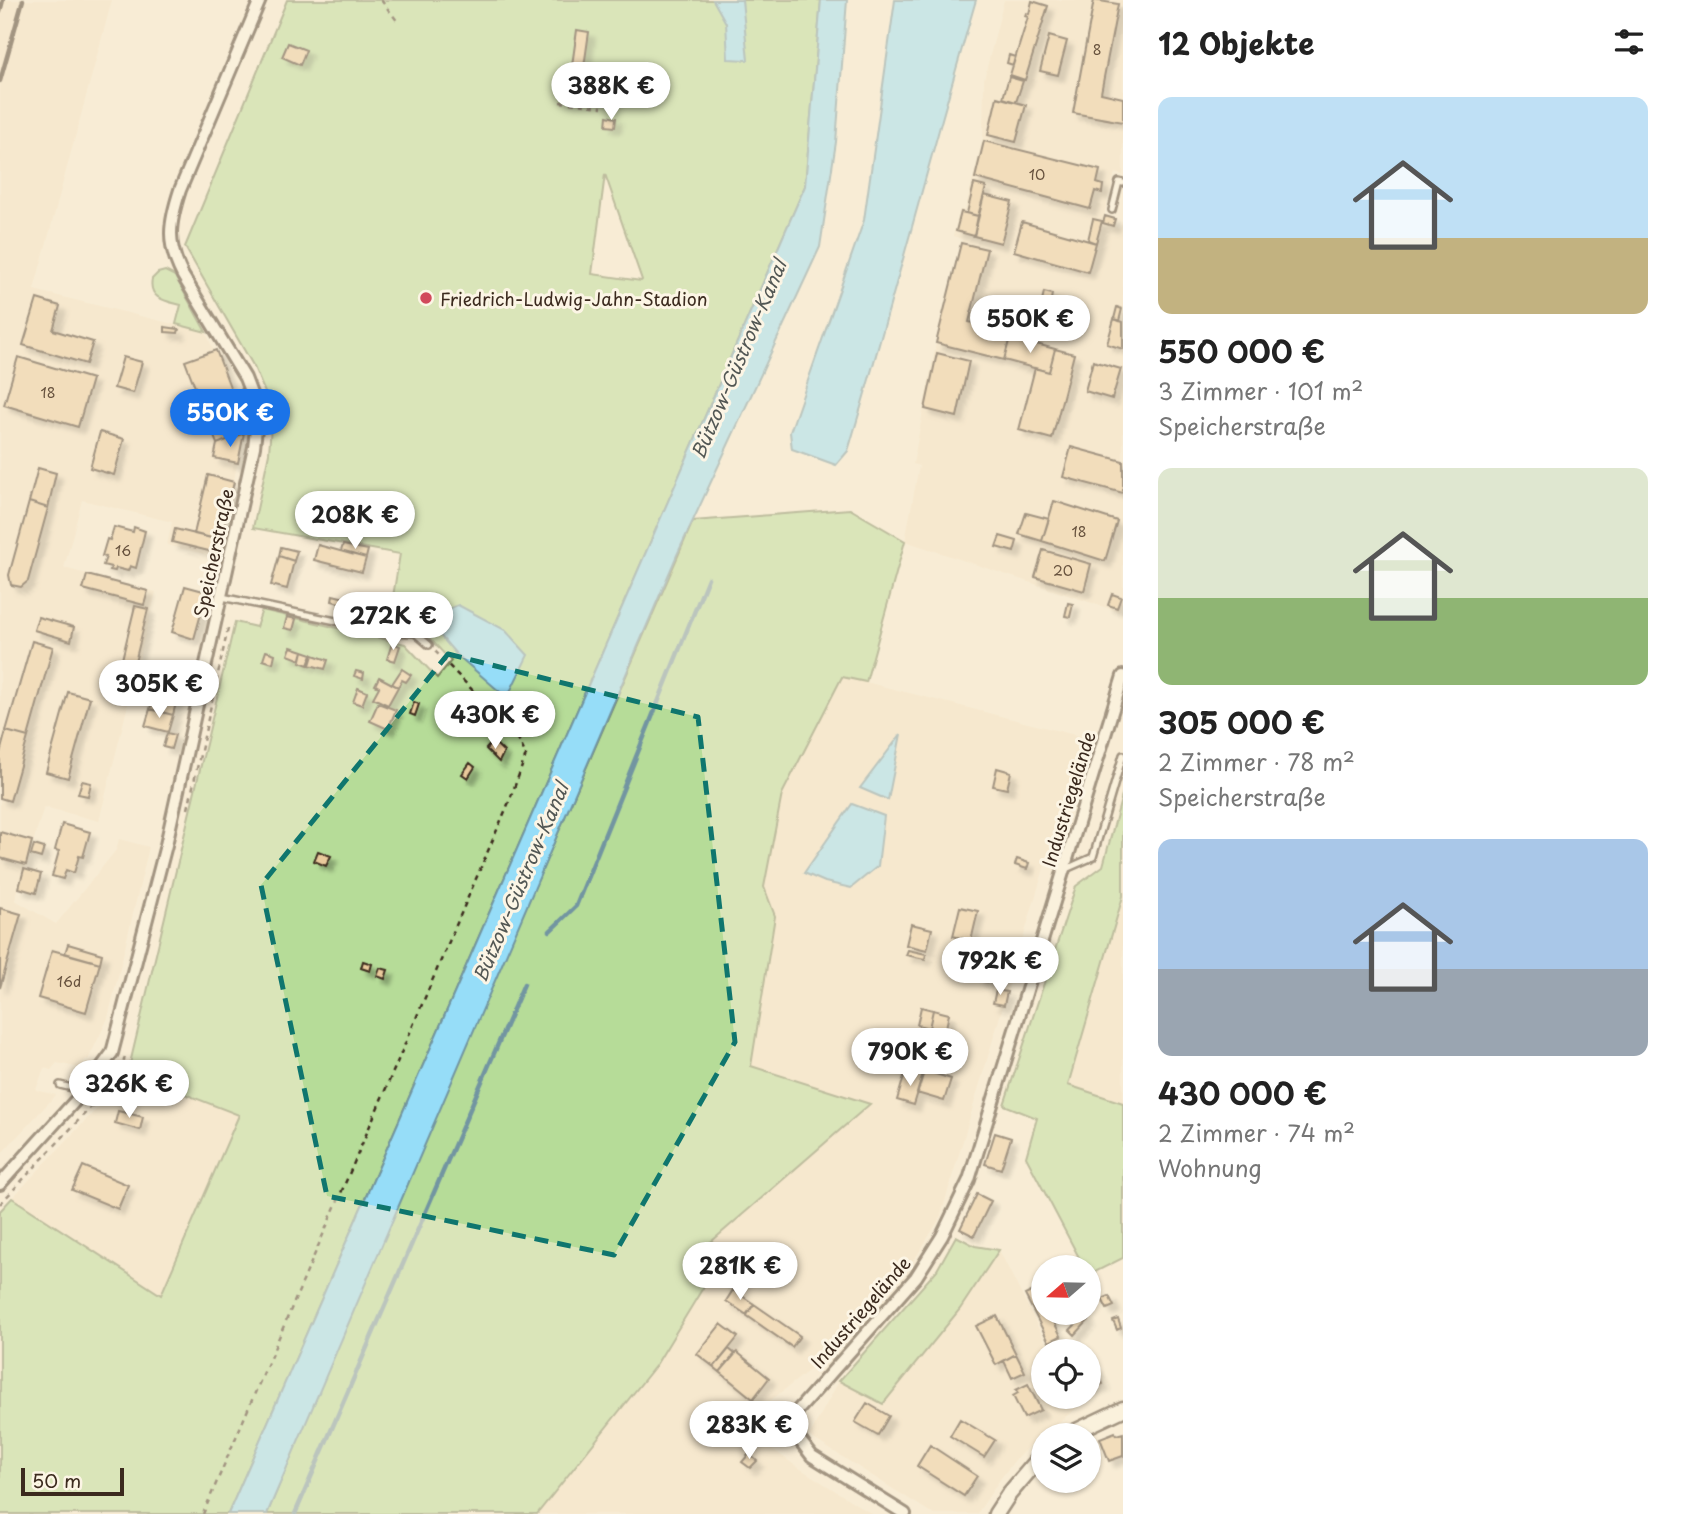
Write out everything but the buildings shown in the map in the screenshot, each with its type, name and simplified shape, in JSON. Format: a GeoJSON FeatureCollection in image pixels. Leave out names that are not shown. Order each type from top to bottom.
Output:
{"type":"FeatureCollection","features":[{"type":"Feature","properties":{"kind":"street","name":"Speicherstraße"},"geometry":{"type":"LineString","coordinates":[[0,1184],[84,1091],[112,1053],[166,845],[222,597],[254,447],[257,419],[253,398],[245,379],[183,276],[170,242],[172,213],[180,190],[260,0]]}},
{"type":"Feature","properties":{"kind":"street","name":"Industriegelände"},"geometry":{"type":"LineString","coordinates":[[905,1514],[812,1456],[795,1434],[792,1417],[916,1277],[942,1236],[969,1180],[1123,677]]}},
{"type":"Feature","properties":{"kind":"street"},"geometry":{"type":"LineString","coordinates":[[1094,1423],[1123,1409]]}},
{"type":"Feature","properties":{"kind":"street"},"geometry":{"type":"LineString","coordinates":[[996,1514],[1031,1468]]}},
{"type":"Feature","properties":{"kind":"lane"},"geometry":{"type":"LineString","coordinates":[[1112,210],[1119,182],[1123,183]]}},
{"type":"Feature","properties":{"kind":"lane"},"geometry":{"type":"LineString","coordinates":[[222,597],[388,632],[415,633],[429,645]]}},
{"type":"Feature","properties":{"kind":"lane"},"geometry":{"type":"LineString","coordinates":[[1066,869],[1093,857],[1123,755]]}},
{"type":"Feature","properties":{"kind":"lane"},"geometry":{"type":"LineString","coordinates":[[60,1085],[84,1091]]}},
{"type":"Feature","properties":{"kind":"path"},"geometry":{"type":"LineString","coordinates":[[381,0],[398,23]]}},
{"type":"Feature","properties":{"kind":"path"},"geometry":{"type":"LineString","coordinates":[[560,102],[602,107]]}},
{"type":"Feature","properties":{"kind":"path"},"geometry":{"type":"LineString","coordinates":[[204,1514],[509,802],[526,755],[510,722],[478,696],[429,645]]}},
{"type":"Feature","properties":{"kind":"highlighted area"},"geometry":{"type":"Polygon","coordinates":[[[448,654],[698,717],[735,1042],[614,1255],[327,1196],[261,885],[448,654]]]}},
{"type":"Feature","properties":{"kind":"shaded area"},"geometry":{"type":"Polygon","coordinates":[[[0,0],[112,0],[34,290],[206,332],[245,429],[217,557],[167,545],[172,522],[82,500],[64,568],[156,592],[99,821],[44,807],[15,900],[56,924],[116,850],[119,839],[149,847],[108,1018],[88,1060],[86,1059],[80,1068],[57,1063],[51,1070],[44,1068],[36,1090],[56,1095],[0,1155],[0,0]]]}},
{"type":"Feature","properties":{"kind":"shaded area"},"geometry":{"type":"Polygon","coordinates":[[[1004,0],[1123,0],[1123,175],[1115,173],[1102,223],[1120,228],[1123,220],[1123,598],[1119,612],[905,541],[919,466],[913,464],[936,343],[962,239],[953,236],[960,210],[965,210],[983,138],[984,79],[1004,0]]]}},
{"type":"Feature","properties":{"kind":"shaded area"},"geometry":{"type":"Polygon","coordinates":[[[842,676],[1083,737],[940,1218],[918,1254],[861,1321],[827,1350],[829,1355],[739,1425],[796,1466],[872,1514],[537,1514],[656,1365],[714,1267],[697,1255],[869,1104],[751,1067],[775,916],[764,887],[782,794],[842,676]]]}},
{"type":"Feature","properties":{"kind":"shaded area"},"geometry":{"type":"Polygon","coordinates":[[[1123,896],[1123,1103],[1068,1086],[1123,896]]]}},
{"type":"Feature","properties":{"kind":"shaded area"},"geometry":{"type":"Polygon","coordinates":[[[128,1072],[239,1115],[161,1295],[12,1198],[124,1080],[128,1072]]]}},
{"type":"Feature","properties":{"kind":"shaded area"},"geometry":{"type":"Polygon","coordinates":[[[999,1250],[1031,1313],[1031,1325],[1037,1325],[1044,1339],[1031,1339],[1031,1409],[1075,1409],[1058,1423],[1031,1423],[1031,1444],[1001,1478],[977,1514],[933,1514],[809,1436],[839,1381],[883,1403],[960,1309],[999,1250]]]}},
{"type":"Feature","properties":{"kind":"green space"},"geometry":{"type":"Polygon","coordinates":[[[287,0],[821,0],[805,186],[228,1514],[0,1514],[0,1211],[12,1198],[161,1295],[239,1115],[128,1072],[235,622],[256,627],[262,610],[405,644],[437,678],[451,661],[418,626],[388,627],[400,554],[253,528],[269,453],[271,425],[266,395],[254,367],[185,247],[287,0]],[[605,174],[592,274],[642,280],[605,174]]]}},
{"type":"Feature","properties":{"kind":"green space"},"geometry":{"type":"Polygon","coordinates":[[[165,271],[175,276],[206,332],[176,324],[181,305],[155,295],[151,286],[152,279],[165,271]]]}},
{"type":"Feature","properties":{"kind":"green space"},"geometry":{"type":"Polygon","coordinates":[[[850,509],[905,541],[866,682],[842,677],[782,794],[764,887],[775,916],[751,1066],[870,1104],[697,1254],[715,1268],[656,1365],[537,1514],[267,1514],[359,1293],[693,521],[850,509]]]}},
{"type":"Feature","properties":{"kind":"green space"},"geometry":{"type":"Polygon","coordinates":[[[1123,792],[1123,896],[1068,1085],[1123,1103],[1123,1258],[1101,1269],[1101,1255],[1078,1255],[1026,1157],[1037,1118],[1004,1105],[1076,886],[1103,866],[1123,792]]]}},
{"type":"Feature","properties":{"kind":"green space"},"geometry":{"type":"Polygon","coordinates":[[[956,1236],[975,1246],[999,1250],[960,1309],[883,1404],[839,1381],[937,1270],[956,1236]]]}},
{"type":"Feature","properties":{"kind":"water"},"geometry":{"type":"Polygon","coordinates":[[[713,0],[742,0],[748,60],[728,59],[726,23],[713,0]]]}},
{"type":"Feature","properties":{"kind":"water","name":"Bützow-Güstrow-Kanal"},"geometry":{"type":"Polygon","coordinates":[[[821,0],[847,0],[836,142],[820,247],[677,555],[267,1514],[228,1514],[805,186],[821,0]]]}},
{"type":"Feature","properties":{"kind":"water"},"geometry":{"type":"Polygon","coordinates":[[[895,0],[976,0],[848,451],[836,465],[792,449],[790,432],[864,220],[895,0]]]}},
{"type":"Feature","properties":{"kind":"water"},"geometry":{"type":"Polygon","coordinates":[[[458,605],[505,630],[528,655],[507,698],[456,654],[425,618],[458,605]]]}},
{"type":"Feature","properties":{"kind":"water"},"geometry":{"type":"Polygon","coordinates":[[[901,734],[888,800],[860,788],[901,734]]]}},
{"type":"Feature","properties":{"kind":"water"},"geometry":{"type":"Polygon","coordinates":[[[852,804],[884,816],[878,866],[851,888],[825,882],[804,873],[852,804]]]}},
{"type":"Feature","properties":{"kind":"waterway"},"geometry":{"type":"LineString","coordinates":[[550,931],[576,906],[708,578]]}},
{"type":"Feature","properties":{"kind":"waterway"},"geometry":{"type":"LineString","coordinates":[[295,1514],[524,984]]}},
{"type":"Feature","properties":{"kind":"railway"},"geometry":{"type":"LineString","coordinates":[[0,12],[3,0]]}},
{"type":"Feature","properties":{"kind":"railway"},"geometry":{"type":"LineString","coordinates":[[0,81],[23,0]]}},
{"type":"Feature","properties":{"kind":"place","name":"Friedrich-Ludwig-Jahn-Stadion"},"geometry":{"type":"Point","coordinates":[426,298]}}]}
